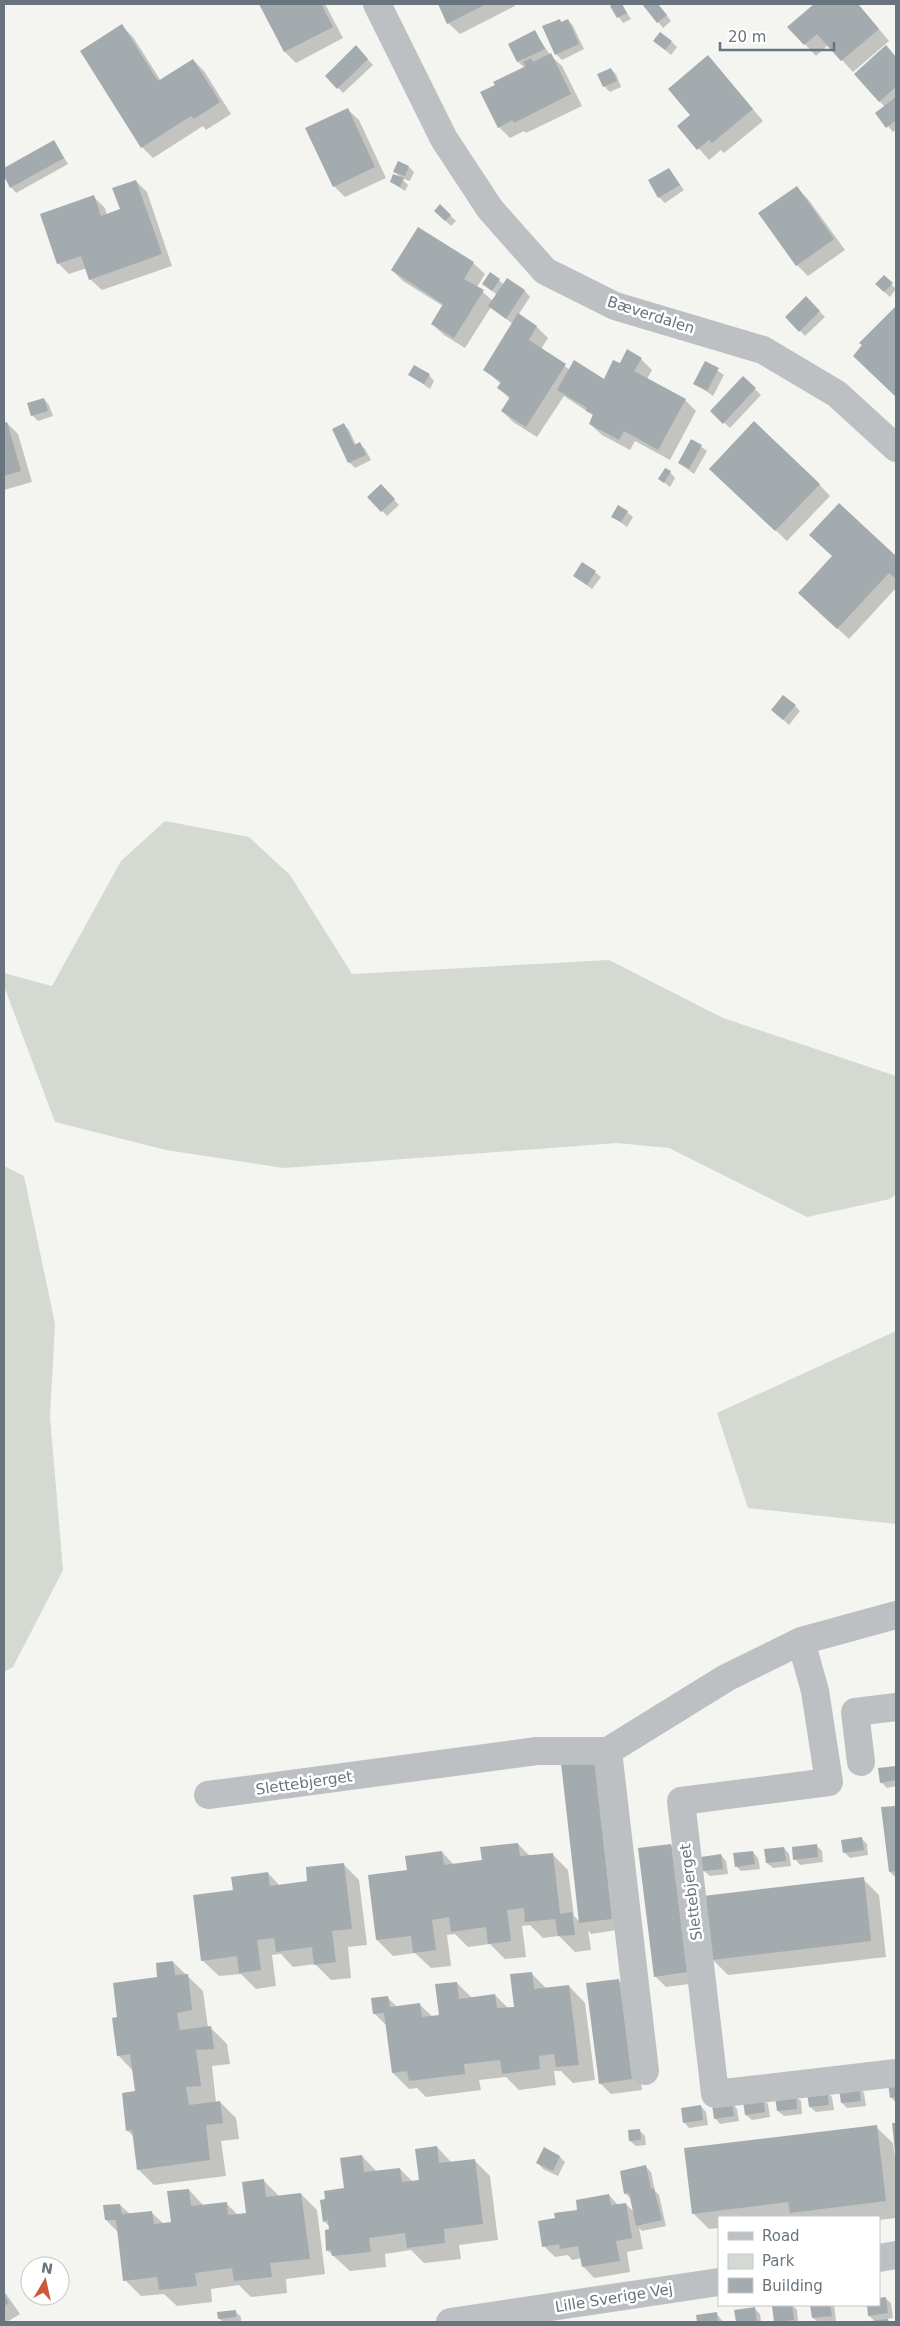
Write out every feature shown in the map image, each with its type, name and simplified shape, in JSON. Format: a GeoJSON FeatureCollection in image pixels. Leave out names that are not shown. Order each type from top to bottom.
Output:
{"type":"FeatureCollection","features":[{"type":"Feature","properties":{"kind":"street","name":"Bæverdalen"},"geometry":{"type":"LineString","coordinates":[[377,4],[444,139],[490,209],[545,271],[615,306],[763,350],[837,394],[896,448]]}},
{"type":"Feature","properties":{"kind":"street"},"geometry":{"type":"LineString","coordinates":[[646,2071],[608,1751],[726,1678],[801,1641],[896,1615]]}},
{"type":"Feature","properties":{"kind":"street","name":"Slettebjerget"},"geometry":{"type":"LineString","coordinates":[[801,1641],[816,1691],[829,1782],[680,1801],[715,2094],[896,2073]]}},
{"type":"Feature","properties":{"kind":"street"},"geometry":{"type":"LineString","coordinates":[[861,1762],[855,1712],[896,1707]]}},
{"type":"Feature","properties":{"kind":"street","name":"Slettebjerget"},"geometry":{"type":"LineString","coordinates":[[208,1795],[537,1751],[608,1751]]}},
{"type":"Feature","properties":{"kind":"street"},"geometry":{"type":"LineString","coordinates":[[880,2258],[896,2255]]}},
{"type":"Feature","properties":{"kind":"street","name":"Lille Sverige Vej"},"geometry":{"type":"LineString","coordinates":[[450,2322],[718,2282]]}},
{"type":"Feature","properties":{"kind":"green space"},"geometry":{"type":"Polygon","coordinates":[[[165,821],[249,837],[290,875],[352,974],[609,960],[723,1018],[896,1076],[896,1194],[890,1199],[807,1217],[669,1148],[617,1143],[284,1168],[166,1150],[55,1122],[4,986],[4,973],[52,986],[121,861],[165,821]]]}},
{"type":"Feature","properties":{"kind":"green space"},"geometry":{"type":"Polygon","coordinates":[[[4,1166],[24,1176],[55,1324],[50,1417],[63,1570],[13,1667],[4,1672],[4,1166]]]}},
{"type":"Feature","properties":{"kind":"green space"},"geometry":{"type":"Polygon","coordinates":[[[896,1331],[896,1524],[748,1508],[717,1413],[896,1331]]]}},
{"type":"Feature","properties":{"kind":"building"},"geometry":{"type":"Polygon","coordinates":[[[259,4],[321,4],[333,27],[284,52],[259,4]]]}},
{"type":"Feature","properties":{"kind":"building"},"geometry":{"type":"Polygon","coordinates":[[[438,4],[486,4],[447,24],[438,4]]]}},
{"type":"Feature","properties":{"kind":"building"},"geometry":{"type":"Polygon","coordinates":[[[622,4],[627,13],[617,18],[610,6],[622,4]]]}},
{"type":"Feature","properties":{"kind":"building"},"geometry":{"type":"Polygon","coordinates":[[[642,4],[658,4],[667,15],[657,23],[642,4]]]}},
{"type":"Feature","properties":{"kind":"building"},"geometry":{"type":"Polygon","coordinates":[[[814,4],[858,4],[879,29],[841,61],[817,34],[804,45],[787,27],[814,4]]]}},
{"type":"Feature","properties":{"kind":"building"},"geometry":{"type":"Polygon","coordinates":[[[560,19],[561,22],[568,19],[579,44],[555,55],[542,26],[560,19]]]}},
{"type":"Feature","properties":{"kind":"building"},"geometry":{"type":"Polygon","coordinates":[[[122,24],[158,81],[193,59],[220,102],[194,119],[191,116],[141,148],[80,51],[122,24]]]}},
{"type":"Feature","properties":{"kind":"building"},"geometry":{"type":"Polygon","coordinates":[[[535,30],[545,49],[517,62],[508,44],[535,30]]]}},
{"type":"Feature","properties":{"kind":"building"},"geometry":{"type":"Polygon","coordinates":[[[660,32],[672,41],[665,50],[653,41],[660,32]]]}},
{"type":"Feature","properties":{"kind":"building"},"geometry":{"type":"Polygon","coordinates":[[[356,45],[368,59],[337,89],[325,76],[356,45]]]}},
{"type":"Feature","properties":{"kind":"building"},"geometry":{"type":"Polygon","coordinates":[[[886,45],[896,57],[896,87],[879,102],[854,74],[886,45]]]}},
{"type":"Feature","properties":{"kind":"building"},"geometry":{"type":"Polygon","coordinates":[[[551,53],[571,94],[514,123],[512,120],[498,128],[480,92],[495,85],[493,82],[526,66],[523,62],[531,58],[533,62],[551,53]]]}},
{"type":"Feature","properties":{"kind":"building"},"geometry":{"type":"Polygon","coordinates":[[[708,55],[753,109],[712,143],[709,140],[697,150],[677,126],[690,115],[668,89],[708,55]]]}},
{"type":"Feature","properties":{"kind":"building"},"geometry":{"type":"Polygon","coordinates":[[[611,68],[617,81],[603,87],[597,74],[611,68]]]}},
{"type":"Feature","properties":{"kind":"building"},"geometry":{"type":"Polygon","coordinates":[[[896,97],[896,120],[886,128],[875,113],[896,97]]]}},
{"type":"Feature","properties":{"kind":"building"},"geometry":{"type":"Polygon","coordinates":[[[348,108],[375,167],[333,187],[305,128],[348,108]]]}},
{"type":"Feature","properties":{"kind":"building"},"geometry":{"type":"Polygon","coordinates":[[[54,140],[64,158],[10,188],[4,176],[4,168],[54,140]]]}},
{"type":"Feature","properties":{"kind":"building"},"geometry":{"type":"Polygon","coordinates":[[[398,161],[409,166],[405,176],[393,172],[398,161]]]}},
{"type":"Feature","properties":{"kind":"building"},"geometry":{"type":"Polygon","coordinates":[[[669,168],[680,185],[658,198],[648,180],[669,168]]]}},
{"type":"Feature","properties":{"kind":"building"},"geometry":{"type":"Polygon","coordinates":[[[393,174],[404,178],[400,187],[390,182],[393,174]]]}},
{"type":"Feature","properties":{"kind":"building"},"geometry":{"type":"Polygon","coordinates":[[[136,180],[162,254],[89,280],[81,256],[57,264],[40,214],[94,195],[101,216],[120,209],[112,188],[136,180]]]}},
{"type":"Feature","properties":{"kind":"building"},"geometry":{"type":"Polygon","coordinates":[[[797,186],[834,239],[796,266],[758,213],[797,186]]]}},
{"type":"Feature","properties":{"kind":"building"},"geometry":{"type":"Polygon","coordinates":[[[440,204],[451,215],[445,221],[434,211],[440,204]]]}},
{"type":"Feature","properties":{"kind":"building"},"geometry":{"type":"Polygon","coordinates":[[[418,227],[474,262],[464,279],[484,290],[454,338],[431,324],[443,304],[391,270],[418,227]]]}},
{"type":"Feature","properties":{"kind":"building"},"geometry":{"type":"Polygon","coordinates":[[[490,272],[500,279],[492,291],[482,284],[490,272]]]}},
{"type":"Feature","properties":{"kind":"building"},"geometry":{"type":"Polygon","coordinates":[[[884,275],[893,283],[884,292],[875,284],[884,275]]]}},
{"type":"Feature","properties":{"kind":"building"},"geometry":{"type":"Polygon","coordinates":[[[507,278],[525,290],[506,319],[488,306],[507,278]]]}},
{"type":"Feature","properties":{"kind":"building"},"geometry":{"type":"Polygon","coordinates":[[[806,296],[820,311],[799,332],[785,317],[806,296]]]}},
{"type":"Feature","properties":{"kind":"building"},"geometry":{"type":"Polygon","coordinates":[[[896,306],[896,397],[853,356],[862,345],[859,343],[896,306]]]}},
{"type":"Feature","properties":{"kind":"building"},"geometry":{"type":"Polygon","coordinates":[[[518,313],[537,326],[529,340],[566,364],[526,427],[501,411],[510,397],[497,388],[501,382],[483,370],[518,313]]]}},
{"type":"Feature","properties":{"kind":"building"},"geometry":{"type":"Polygon","coordinates":[[[627,349],[642,358],[634,371],[686,399],[658,450],[624,431],[619,440],[589,424],[593,414],[586,411],[587,408],[557,390],[574,360],[604,379],[613,360],[620,363],[627,349]]]}},
{"type":"Feature","properties":{"kind":"building"},"geometry":{"type":"Polygon","coordinates":[[[705,361],[719,368],[707,391],[693,384],[705,361]]]}},
{"type":"Feature","properties":{"kind":"building"},"geometry":{"type":"Polygon","coordinates":[[[414,365],[430,374],[424,384],[408,375],[414,365]]]}},
{"type":"Feature","properties":{"kind":"building"},"geometry":{"type":"Polygon","coordinates":[[[743,376],[756,388],[723,424],[710,411],[743,376]]]}},
{"type":"Feature","properties":{"kind":"building"},"geometry":{"type":"Polygon","coordinates":[[[44,398],[48,411],[31,416],[27,403],[44,398]]]}},
{"type":"Feature","properties":{"kind":"building"},"geometry":{"type":"Polygon","coordinates":[[[754,421],[820,484],[775,531],[709,469],[754,421]]]}},
{"type":"Feature","properties":{"kind":"building"},"geometry":{"type":"Polygon","coordinates":[[[7,422],[21,471],[4,476],[4,423],[7,422]]]}},
{"type":"Feature","properties":{"kind":"building"},"geometry":{"type":"Polygon","coordinates":[[[344,423],[354,445],[360,442],[366,455],[348,463],[332,429],[344,423]]]}},
{"type":"Feature","properties":{"kind":"building"},"geometry":{"type":"Polygon","coordinates":[[[691,439],[702,445],[689,469],[678,463],[691,439]]]}},
{"type":"Feature","properties":{"kind":"building"},"geometry":{"type":"Polygon","coordinates":[[[665,468],[671,471],[664,483],[658,479],[665,468]]]}},
{"type":"Feature","properties":{"kind":"building"},"geometry":{"type":"Polygon","coordinates":[[[381,484],[395,499],[381,512],[367,497],[381,484]]]}},
{"type":"Feature","properties":{"kind":"building"},"geometry":{"type":"Polygon","coordinates":[[[839,503],[896,556],[896,579],[889,573],[837,629],[798,593],[832,556],[809,535],[839,503]]]}},
{"type":"Feature","properties":{"kind":"building"},"geometry":{"type":"Polygon","coordinates":[[[618,505],[628,511],[621,522],[611,517],[618,505]]]}},
{"type":"Feature","properties":{"kind":"building"},"geometry":{"type":"Polygon","coordinates":[[[582,562],[596,571],[587,585],[573,576],[582,562]]]}},
{"type":"Feature","properties":{"kind":"building"},"geometry":{"type":"Polygon","coordinates":[[[783,695],[796,705],[783,720],[771,710],[783,695]]]}},
{"type":"Feature","properties":{"kind":"building"},"geometry":{"type":"Polygon","coordinates":[[[594,1759],[612,1919],[579,1923],[561,1763],[594,1759]]]}},
{"type":"Feature","properties":{"kind":"building"},"geometry":{"type":"Polygon","coordinates":[[[896,1766],[896,1780],[880,1783],[878,1768],[896,1766]]]}},
{"type":"Feature","properties":{"kind":"building"},"geometry":{"type":"Polygon","coordinates":[[[896,1806],[896,1871],[889,1872],[881,1807],[896,1806]]]}},
{"type":"Feature","properties":{"kind":"building"},"geometry":{"type":"Polygon","coordinates":[[[862,1837],[864,1850],[843,1853],[841,1840],[862,1837]]]}},
{"type":"Feature","properties":{"kind":"building"},"geometry":{"type":"Polygon","coordinates":[[[518,1843],[520,1856],[553,1853],[560,1914],[572,1912],[575,1935],[558,1936],[555,1919],[525,1922],[524,1908],[507,1910],[511,1941],[488,1944],[486,1927],[451,1932],[449,1917],[432,1920],[436,1950],[413,1953],[411,1936],[376,1940],[368,1875],[407,1870],[405,1856],[442,1851],[444,1865],[482,1860],[480,1847],[518,1843]]]}},
{"type":"Feature","properties":{"kind":"building"},"geometry":{"type":"Polygon","coordinates":[[[671,1844],[687,1972],[654,1977],[638,1848],[671,1844]]]}},
{"type":"Feature","properties":{"kind":"building"},"geometry":{"type":"Polygon","coordinates":[[[817,1844],[818,1857],[793,1860],[792,1847],[817,1844]]]}},
{"type":"Feature","properties":{"kind":"building"},"geometry":{"type":"Polygon","coordinates":[[[784,1847],[786,1861],[766,1863],[764,1849],[784,1847]]]}},
{"type":"Feature","properties":{"kind":"building"},"geometry":{"type":"Polygon","coordinates":[[[753,1851],[755,1864],[735,1867],[733,1853],[753,1851]]]}},
{"type":"Feature","properties":{"kind":"building"},"geometry":{"type":"Polygon","coordinates":[[[721,1854],[723,1869],[703,1871],[701,1857],[721,1854]]]}},
{"type":"Feature","properties":{"kind":"building"},"geometry":{"type":"Polygon","coordinates":[[[344,1863],[352,1929],[332,1931],[336,1962],[314,1965],[312,1947],[276,1952],[274,1938],[257,1940],[261,1970],[239,1973],[237,1956],[201,1961],[193,1895],[233,1890],[231,1877],[268,1872],[270,1886],[307,1881],[306,1867],[344,1863]]]}},
{"type":"Feature","properties":{"kind":"building"},"geometry":{"type":"Polygon","coordinates":[[[864,1877],[871,1941],[711,1960],[703,1896],[864,1877]]]}},
{"type":"Feature","properties":{"kind":"building"},"geometry":{"type":"Polygon","coordinates":[[[173,1961],[175,1975],[188,1974],[192,2010],[177,2013],[180,2030],[211,2026],[214,2049],[196,2050],[201,2086],[186,2087],[189,2105],[220,2101],[223,2123],[206,2125],[210,2160],[137,2170],[132,2130],[126,2131],[122,2093],[135,2091],[130,2054],[117,2056],[112,2018],[117,2017],[113,1983],[157,1977],[156,1963],[173,1961]]]}},
{"type":"Feature","properties":{"kind":"building"},"geometry":{"type":"Polygon","coordinates":[[[532,1972],[534,1989],[569,1985],[579,2065],[556,2067],[554,2054],[539,2056],[540,2069],[502,2074],[500,2060],[464,2064],[465,2074],[409,2081],[407,2071],[392,2073],[384,2013],[373,2014],[371,1998],[388,1996],[390,2007],[420,2003],[422,2017],[439,2015],[435,1984],[457,1982],[459,1999],[495,1994],[497,2008],[514,2007],[510,1974],[532,1972]]]}},
{"type":"Feature","properties":{"kind":"building"},"geometry":{"type":"Polygon","coordinates":[[[619,1979],[632,2079],[599,2084],[586,1983],[619,1979]]]}},
{"type":"Feature","properties":{"kind":"building"},"geometry":{"type":"Polygon","coordinates":[[[896,2081],[896,2097],[890,2098],[888,2083],[896,2081]]]}},
{"type":"Feature","properties":{"kind":"building"},"geometry":{"type":"Polygon","coordinates":[[[859,2086],[861,2101],[841,2103],[839,2089],[859,2086]]]}},
{"type":"Feature","properties":{"kind":"building"},"geometry":{"type":"Polygon","coordinates":[[[827,2090],[829,2105],[809,2107],[807,2093],[827,2090]]]}},
{"type":"Feature","properties":{"kind":"building"},"geometry":{"type":"Polygon","coordinates":[[[796,2094],[797,2109],[777,2111],[775,2097],[796,2094]]]}},
{"type":"Feature","properties":{"kind":"building"},"geometry":{"type":"Polygon","coordinates":[[[763,2098],[765,2112],[745,2115],[743,2101],[763,2098]]]}},
{"type":"Feature","properties":{"kind":"building"},"geometry":{"type":"Polygon","coordinates":[[[732,2102],[734,2116],[714,2119],[712,2104],[732,2102]]]}},
{"type":"Feature","properties":{"kind":"building"},"geometry":{"type":"Polygon","coordinates":[[[701,2105],[703,2120],[683,2123],[681,2108],[701,2105]]]}},
{"type":"Feature","properties":{"kind":"building"},"geometry":{"type":"Polygon","coordinates":[[[892,2123],[896,2123],[896,2152],[895,2152],[892,2123]]]}},
{"type":"Feature","properties":{"kind":"building"},"geometry":{"type":"Polygon","coordinates":[[[877,2125],[886,2201],[790,2213],[788,2202],[692,2214],[684,2148],[877,2125]]]}},
{"type":"Feature","properties":{"kind":"building"},"geometry":{"type":"Polygon","coordinates":[[[640,2129],[641,2140],[629,2141],[628,2130],[640,2129]]]}},
{"type":"Feature","properties":{"kind":"building"},"geometry":{"type":"Polygon","coordinates":[[[437,2146],[439,2163],[475,2159],[483,2224],[444,2229],[445,2243],[407,2248],[405,2233],[369,2238],[371,2252],[332,2256],[331,2250],[326,2251],[325,2230],[329,2229],[328,2220],[323,2222],[320,2200],[325,2199],[324,2191],[344,2188],[340,2158],[362,2155],[364,2172],[400,2168],[402,2182],[419,2180],[415,2149],[437,2146]]]}},
{"type":"Feature","properties":{"kind":"building"},"geometry":{"type":"Polygon","coordinates":[[[544,2147],[560,2156],[553,2171],[536,2163],[544,2147]]]}},
{"type":"Feature","properties":{"kind":"building"},"geometry":{"type":"Polygon","coordinates":[[[646,2165],[651,2189],[654,2188],[662,2220],[636,2226],[629,2193],[624,2194],[620,2171],[646,2165]]]}},
{"type":"Feature","properties":{"kind":"building"},"geometry":{"type":"Polygon","coordinates":[[[264,2179],[266,2197],[301,2193],[310,2259],[270,2263],[272,2277],[234,2281],[232,2268],[195,2273],[197,2286],[159,2290],[157,2277],[123,2281],[116,2220],[105,2220],[103,2205],[120,2204],[122,2214],[152,2211],[154,2224],[171,2222],[167,2191],[189,2189],[191,2206],[227,2202],[228,2215],[246,2213],[242,2182],[264,2179]]]}},
{"type":"Feature","properties":{"kind":"building"},"geometry":{"type":"Polygon","coordinates":[[[609,2194],[611,2205],[626,2203],[632,2238],[616,2241],[620,2261],[582,2267],[578,2246],[560,2249],[559,2244],[542,2247],[538,2221],[555,2218],[554,2213],[577,2210],[576,2200],[609,2194]]]}},
{"type":"Feature","properties":{"kind":"building"},"geometry":{"type":"Polygon","coordinates":[[[4,2294],[9,2303],[4,2306],[4,2294]]]}},
{"type":"Feature","properties":{"kind":"building"},"geometry":{"type":"Polygon","coordinates":[[[886,2297],[888,2313],[868,2316],[867,2306],[880,2306],[880,2298],[886,2297]]]}},
{"type":"Feature","properties":{"kind":"building"},"geometry":{"type":"Polygon","coordinates":[[[772,2306],[792,2306],[794,2320],[774,2322],[772,2306]]]}},
{"type":"Feature","properties":{"kind":"building"},"geometry":{"type":"Polygon","coordinates":[[[810,2306],[830,2306],[832,2316],[812,2318],[810,2306]]]}},
{"type":"Feature","properties":{"kind":"building"},"geometry":{"type":"Polygon","coordinates":[[[755,2307],[757,2322],[736,2322],[734,2310],[755,2307]]]}},
{"type":"Feature","properties":{"kind":"building"},"geometry":{"type":"Polygon","coordinates":[[[236,2310],[236,2317],[218,2319],[217,2312],[236,2310]]]}},
{"type":"Feature","properties":{"kind":"building"},"geometry":{"type":"Polygon","coordinates":[[[717,2312],[718,2322],[697,2322],[696,2315],[717,2312]]]}},
{"type":"Feature","properties":{"kind":"building"},"geometry":{"type":"Polygon","coordinates":[[[888,2319],[888,2322],[871,2322],[871,2321],[888,2319]]]}}]}
